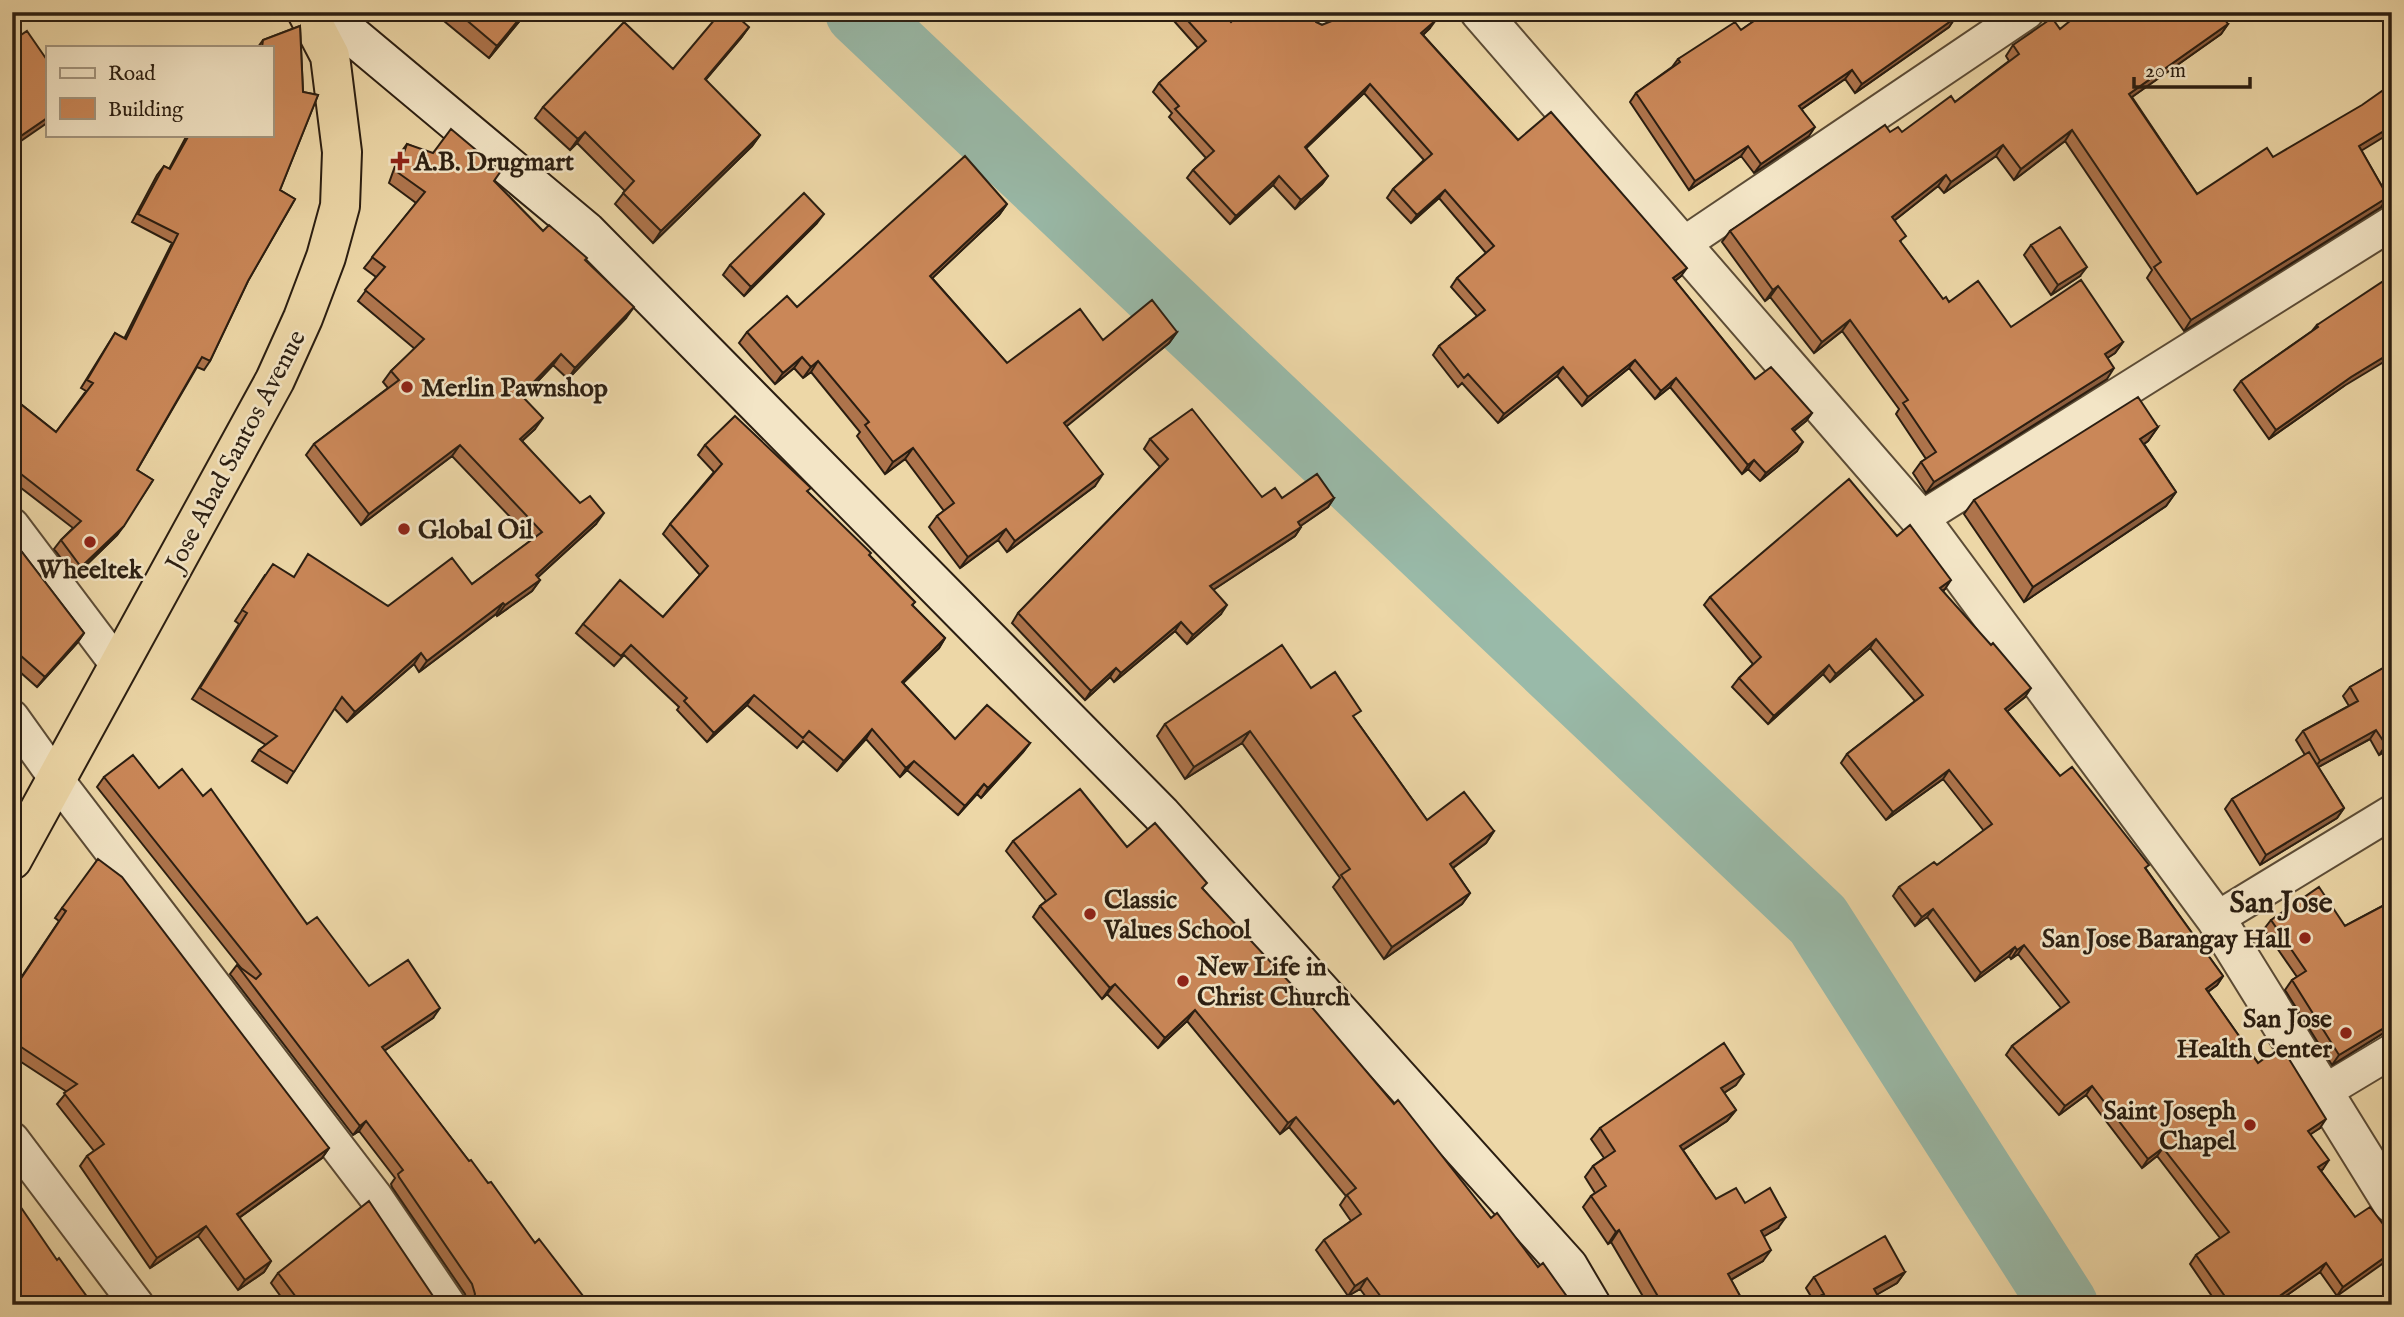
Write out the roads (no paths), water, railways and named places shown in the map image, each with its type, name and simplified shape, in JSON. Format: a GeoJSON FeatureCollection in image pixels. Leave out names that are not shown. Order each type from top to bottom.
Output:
{"type":"FeatureCollection","features":[{"type":"Feature","properties":{"kind":"highway","name":"Jose Abad Santos Avenue"},"geometry":{"type":"LineString","coordinates":[[12,860],[275,380],[303,318],[326,257],[340,206],[342,152],[330,56],[307,12]]}},
{"type":"Feature","properties":{"kind":"main road"},"geometry":{"type":"LineString","coordinates":[[324,12],[586,231],[1161,814],[1568,1266],[1591,1305]]}},
{"type":"Feature","properties":{"kind":"main road"},"geometry":{"type":"LineString","coordinates":[[1480,12],[1920,519],[2216,919],[2392,1203]]}},
{"type":"Feature","properties":{"kind":"street"},"geometry":{"type":"LineString","coordinates":[[1682,245],[2027,12]]}},
{"type":"Feature","properties":{"kind":"street"},"geometry":{"type":"LineString","coordinates":[[1920,519],[2392,223]]}},
{"type":"Feature","properties":{"kind":"street"},"geometry":{"type":"LineString","coordinates":[[12,525],[119,667]]}},
{"type":"Feature","properties":{"kind":"street"},"geometry":{"type":"LineString","coordinates":[[12,717],[57,780],[375,1196],[449,1305]]}},
{"type":"Feature","properties":{"kind":"street"},"geometry":{"type":"LineString","coordinates":[[2216,919],[2392,812]]}},
{"type":"Feature","properties":{"kind":"street"},"geometry":{"type":"LineString","coordinates":[[2322,1093],[2392,1051]]}},
{"type":"Feature","properties":{"kind":"street"},"geometry":{"type":"LineString","coordinates":[[12,1139],[138,1305]]}},
{"type":"Feature","properties":{"kind":"waterway"},"geometry":{"type":"LineString","coordinates":[[859,12],[1818,920],[2064,1305]]}},
{"type":"Feature","properties":{"kind":"place","name":"A.B. Drugmart"},"geometry":{"type":"Point","coordinates":[400,161]}},
{"type":"Feature","properties":{"kind":"place","name":"Merlin Pawnshop"},"geometry":{"type":"Point","coordinates":[407,387]}},
{"type":"Feature","properties":{"kind":"place","name":"Global Oil"},"geometry":{"type":"Point","coordinates":[404,529]}},
{"type":"Feature","properties":{"kind":"place","name":"Wheeltek"},"geometry":{"type":"Point","coordinates":[90,542]}},
{"type":"Feature","properties":{"kind":"place","name":"Classic Values School"},"geometry":{"type":"Point","coordinates":[1090,914]}},
{"type":"Feature","properties":{"kind":"place","name":"San Jose Barangay Hall"},"geometry":{"type":"Point","coordinates":[2305,938]}},
{"type":"Feature","properties":{"kind":"place","name":"New Life in Christ Church"},"geometry":{"type":"Point","coordinates":[1183,981]}},
{"type":"Feature","properties":{"kind":"place","name":"San Jose Health Center"},"geometry":{"type":"Point","coordinates":[2346,1033]}},
{"type":"Feature","properties":{"kind":"place","name":"Saint Joseph Chapel"},"geometry":{"type":"Point","coordinates":[2250,1125]}},
{"type":"Feature","properties":{"kind":"district","name":"San Jose"},"geometry":{"type":"Point","coordinates":[2281,902]}}]}
